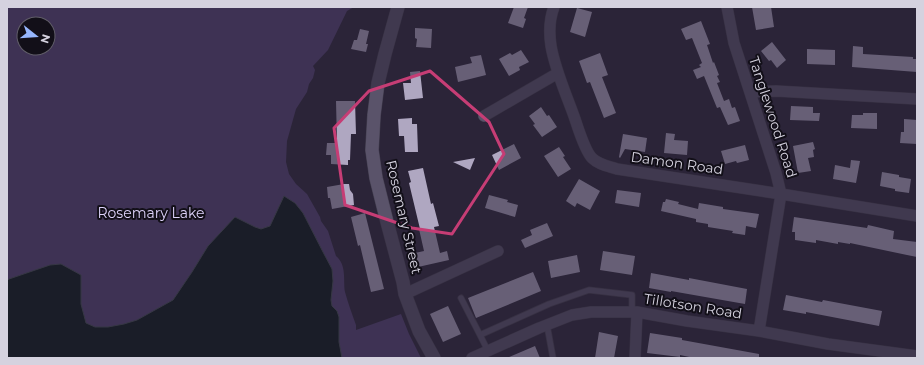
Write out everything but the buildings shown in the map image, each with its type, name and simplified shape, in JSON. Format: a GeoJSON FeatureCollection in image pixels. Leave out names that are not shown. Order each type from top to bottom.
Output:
{"type":"FeatureCollection","features":[{"type":"Feature","properties":{"kind":"street","name":"Rosemary Street"},"geometry":{"type":"LineString","coordinates":[[398,7],[378,83],[372,150],[376,178],[405,294],[419,331],[434,358]]}},
{"type":"Feature","properties":{"kind":"street","name":"Damon Road"},"geometry":{"type":"LineString","coordinates":[[554,7],[550,20],[550,36],[551,48],[558,73],[583,141],[591,157],[600,164],[617,169],[917,216]]}},
{"type":"Feature","properties":{"kind":"street","name":"Tanglewood Road"},"geometry":{"type":"LineString","coordinates":[[727,7],[734,43],[776,173],[781,194],[759,331]]}},
{"type":"Feature","properties":{"kind":"street"},"geometry":{"type":"LineString","coordinates":[[484,116],[558,73]]}},
{"type":"Feature","properties":{"kind":"street"},"geometry":{"type":"LineString","coordinates":[[750,92],[917,98]]}},
{"type":"Feature","properties":{"kind":"street"},"geometry":{"type":"LineString","coordinates":[[405,294],[498,251]]}},
{"type":"Feature","properties":{"kind":"street","name":"Tillotson Road"},"geometry":{"type":"LineString","coordinates":[[472,358],[547,325],[572,316],[591,312],[634,312],[759,331],[828,344],[917,356]]}},
{"type":"Feature","properties":{"kind":"street"},"geometry":{"type":"LineString","coordinates":[[634,312],[635,358]]}},
{"type":"Feature","properties":{"kind":"lane"},"geometry":{"type":"LineString","coordinates":[[480,335],[549,304],[590,290],[632,295],[634,312]]}},
{"type":"Feature","properties":{"kind":"lane"},"geometry":{"type":"LineString","coordinates":[[462,298],[488,351]]}},
{"type":"Feature","properties":{"kind":"lane"},"geometry":{"type":"LineString","coordinates":[[547,325],[553,358]]}},
{"type":"Feature","properties":{"kind":"highlighted area"},"geometry":{"type":"Polygon","coordinates":[[[430,71],[489,122],[504,154],[452,234],[412,228],[345,205],[334,128],[369,91],[430,71]]]}},
{"type":"Feature","properties":{"kind":"green space","name":"Rosemary Lake"},"geometry":{"type":"Polygon","coordinates":[[[7,7],[354,7],[347,11],[328,50],[313,66],[315,70],[313,78],[309,84],[307,92],[296,109],[287,141],[286,162],[289,174],[296,184],[307,194],[328,231],[336,256],[342,264],[345,292],[356,325],[356,330],[401,314],[421,358],[7,358],[7,7]]]}},
{"type":"Feature","properties":{"kind":"shaded area","name":"Rosemary Lake"},"geometry":{"type":"Polygon","coordinates":[[[284,196],[295,203],[303,213],[332,269],[333,281],[331,300],[332,306],[337,311],[339,317],[339,342],[342,358],[7,358],[7,281],[9,279],[50,265],[61,264],[81,275],[81,304],[86,323],[95,327],[108,327],[124,324],[137,320],[173,300],[208,246],[235,217],[261,229],[270,226],[284,196]]]}}]}
